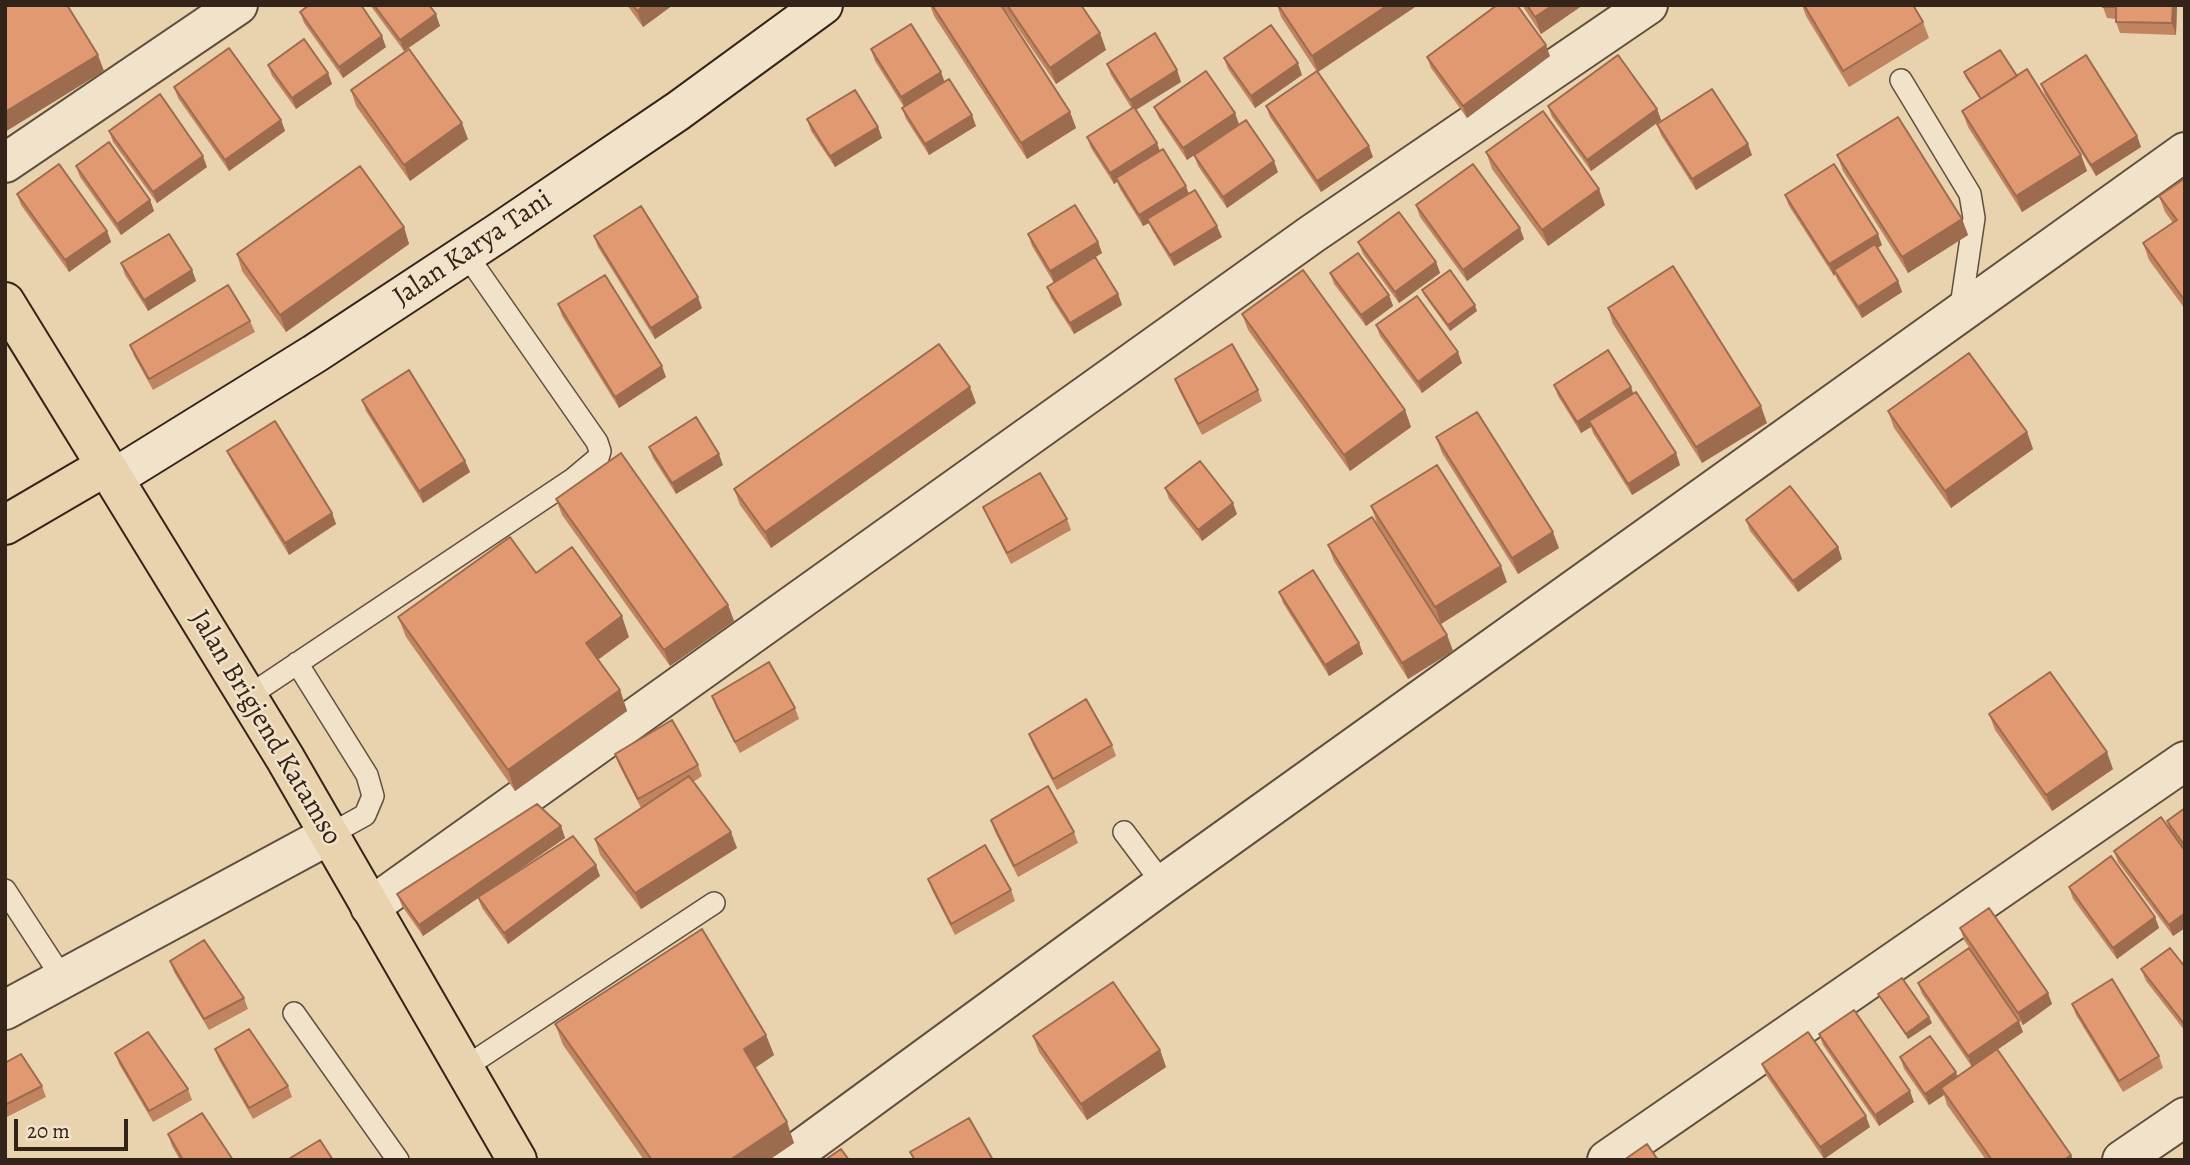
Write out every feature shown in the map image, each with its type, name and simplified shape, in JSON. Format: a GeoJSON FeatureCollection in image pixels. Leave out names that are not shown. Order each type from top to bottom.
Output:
{"type":"FeatureCollection","features":[{"type":"Feature","properties":{"kind":"main road","name":"Jalan Brigjend Katamso"},"geometry":{"type":"LineString","coordinates":[[5,302],[247,697],[517,1160]]}},
{"type":"Feature","properties":{"kind":"main road"},"geometry":{"type":"LineString","coordinates":[[5,525],[110,472]]}},
{"type":"Feature","properties":{"kind":"street"},"geometry":{"type":"LineString","coordinates":[[5,163],[238,5]]}},
{"type":"Feature","properties":{"kind":"street","name":"Jalan Karya Tani"},"geometry":{"type":"LineString","coordinates":[[110,472],[314,354],[678,111],[823,5]]}},
{"type":"Feature","properties":{"kind":"street"},"geometry":{"type":"LineString","coordinates":[[370,907],[1312,234],[1648,5]]}},
{"type":"Feature","properties":{"kind":"street"},"geometry":{"type":"LineString","coordinates":[[786,1160],[1163,884],[2185,152]]}},
{"type":"Feature","properties":{"kind":"street"},"geometry":{"type":"LineString","coordinates":[[1607,1160],[2185,761]]}},
{"type":"Feature","properties":{"kind":"street"},"geometry":{"type":"LineString","coordinates":[[5,1010],[329,835]]}},
{"type":"Feature","properties":{"kind":"street"},"geometry":{"type":"LineString","coordinates":[[2122,1160],[2185,1116]]}},
{"type":"Feature","properties":{"kind":"lane"},"geometry":{"type":"LineString","coordinates":[[1901,80],[1970,194],[1974,218],[1960,313]]}},
{"type":"Feature","properties":{"kind":"lane"},"geometry":{"type":"LineString","coordinates":[[247,697],[573,479],[598,458],[597,442],[466,254]]}},
{"type":"Feature","properties":{"kind":"lane"},"geometry":{"type":"LineString","coordinates":[[298,663],[367,775],[373,796],[365,815],[329,835]]}},
{"type":"Feature","properties":{"kind":"lane"},"geometry":{"type":"LineString","coordinates":[[1124,832],[1163,884]]}},
{"type":"Feature","properties":{"kind":"lane"},"geometry":{"type":"LineString","coordinates":[[5,890],[63,979]]}},
{"type":"Feature","properties":{"kind":"lane"},"geometry":{"type":"LineString","coordinates":[[464,1068],[714,903]]}},
{"type":"Feature","properties":{"kind":"lane"},"geometry":{"type":"LineString","coordinates":[[294,1013],[398,1160]]}},
{"type":"Feature","properties":{"kind":"building"},"geometry":{"type":"Polygon","coordinates":[[[5,5],[67,5],[98,55],[5,112],[5,5]]]}},
{"type":"Feature","properties":{"kind":"building"},"geometry":{"type":"Polygon","coordinates":[[[309,5],[361,5],[382,36],[339,67],[300,12],[309,5]]]}},
{"type":"Feature","properties":{"kind":"building"},"geometry":{"type":"Polygon","coordinates":[[[374,5],[429,5],[436,14],[400,40],[374,5]]]}},
{"type":"Feature","properties":{"kind":"building"},"geometry":{"type":"Polygon","coordinates":[[[633,5],[645,5],[637,11],[633,5]]]}},
{"type":"Feature","properties":{"kind":"building"},"geometry":{"type":"Polygon","coordinates":[[[932,5],[1001,5],[1070,112],[1021,143],[932,5]]]}},
{"type":"Feature","properties":{"kind":"building"},"geometry":{"type":"Polygon","coordinates":[[[1007,5],[1081,5],[1100,33],[1050,68],[1007,5]]]}},
{"type":"Feature","properties":{"kind":"building"},"geometry":{"type":"Polygon","coordinates":[[[1278,5],[1388,5],[1312,56],[1278,5]]]}},
{"type":"Feature","properties":{"kind":"building"},"geometry":{"type":"Polygon","coordinates":[[[1497,5],[1517,5],[1546,45],[1463,106],[1427,57],[1497,5]]]}},
{"type":"Feature","properties":{"kind":"building"},"geometry":{"type":"Polygon","coordinates":[[[1527,5],[1553,5],[1535,17],[1527,5]]]}},
{"type":"Feature","properties":{"kind":"building"},"geometry":{"type":"Polygon","coordinates":[[[1804,5],[1913,5],[1923,22],[1843,71],[1804,5]]]}},
{"type":"Feature","properties":{"kind":"building"},"geometry":{"type":"Polygon","coordinates":[[[2103,5],[2173,5],[2172,23],[2116,22],[2116,7],[2103,5]]]}},
{"type":"Feature","properties":{"kind":"building"},"geometry":{"type":"Polygon","coordinates":[[[911,24],[941,72],[901,97],[871,49],[911,24]]]}},
{"type":"Feature","properties":{"kind":"building"},"geometry":{"type":"Polygon","coordinates":[[[1271,25],[1298,63],[1251,96],[1224,58],[1271,25]]]}},
{"type":"Feature","properties":{"kind":"building"},"geometry":{"type":"Polygon","coordinates":[[[1155,33],[1177,70],[1130,100],[1107,64],[1155,33]]]}},
{"type":"Feature","properties":{"kind":"building"},"geometry":{"type":"Polygon","coordinates":[[[304,39],[328,73],[292,98],[268,65],[304,39]]]}},
{"type":"Feature","properties":{"kind":"building"},"geometry":{"type":"Polygon","coordinates":[[[229,48],[281,120],[225,160],[174,87],[229,48]]]}},
{"type":"Feature","properties":{"kind":"building"},"geometry":{"type":"Polygon","coordinates":[[[409,49],[462,123],[404,165],[351,90],[409,49]]]}},
{"type":"Feature","properties":{"kind":"building"},"geometry":{"type":"Polygon","coordinates":[[[2000,50],[2017,76],[1981,99],[1964,72],[2000,50]]]}},
{"type":"Feature","properties":{"kind":"building"},"geometry":{"type":"Polygon","coordinates":[[[1618,55],[1657,109],[1587,160],[1548,106],[1618,55]]]}},
{"type":"Feature","properties":{"kind":"building"},"geometry":{"type":"Polygon","coordinates":[[[2086,55],[2137,136],[2091,165],[2041,84],[2086,55]]]}},
{"type":"Feature","properties":{"kind":"building"},"geometry":{"type":"Polygon","coordinates":[[[2027,69],[2081,155],[2016,196],[1962,111],[2027,69]]]}},
{"type":"Feature","properties":{"kind":"building"},"geometry":{"type":"Polygon","coordinates":[[[1206,71],[1235,113],[1183,148],[1154,107],[1206,71]]]}},
{"type":"Feature","properties":{"kind":"building"},"geometry":{"type":"Polygon","coordinates":[[[1317,71],[1369,146],[1317,181],[1266,106],[1317,71]]]}},
{"type":"Feature","properties":{"kind":"building"},"geometry":{"type":"Polygon","coordinates":[[[949,79],[972,115],[925,144],[902,108],[949,79]]]}},
{"type":"Feature","properties":{"kind":"building"},"geometry":{"type":"Polygon","coordinates":[[[1712,89],[1748,144],[1692,179],[1657,124],[1712,89]]]}},
{"type":"Feature","properties":{"kind":"building"},"geometry":{"type":"Polygon","coordinates":[[[855,90],[878,127],[830,156],[807,119],[855,90]]]}},
{"type":"Feature","properties":{"kind":"building"},"geometry":{"type":"Polygon","coordinates":[[[160,94],[203,156],[153,192],[109,131],[160,94]]]}},
{"type":"Feature","properties":{"kind":"building"},"geometry":{"type":"Polygon","coordinates":[[[1134,107],[1157,143],[1110,173],[1087,137],[1134,107]]]}},
{"type":"Feature","properties":{"kind":"building"},"geometry":{"type":"Polygon","coordinates":[[[1543,111],[1599,189],[1542,230],[1486,152],[1543,111]]]}},
{"type":"Feature","properties":{"kind":"building"},"geometry":{"type":"Polygon","coordinates":[[[1898,117],[1962,219],[1902,257],[1837,155],[1898,117]]]}},
{"type":"Feature","properties":{"kind":"building"},"geometry":{"type":"Polygon","coordinates":[[[1246,120],[1274,161],[1223,197],[1194,155],[1246,120]]]}},
{"type":"Feature","properties":{"kind":"building"},"geometry":{"type":"Polygon","coordinates":[[[109,142],[150,200],[117,224],[76,166],[109,142]]]}},
{"type":"Feature","properties":{"kind":"building"},"geometry":{"type":"Polygon","coordinates":[[[1163,149],[1186,186],[1139,215],[1116,178],[1163,149]]]}},
{"type":"Feature","properties":{"kind":"building"},"geometry":{"type":"Polygon","coordinates":[[[59,164],[107,231],[65,260],[17,194],[59,164]]]}},
{"type":"Feature","properties":{"kind":"building"},"geometry":{"type":"Polygon","coordinates":[[[1473,164],[1520,228],[1463,270],[1416,205],[1473,164]]]}},
{"type":"Feature","properties":{"kind":"building"},"geometry":{"type":"Polygon","coordinates":[[[1834,164],[1878,234],[1829,264],[1785,195],[1834,164]]]}},
{"type":"Feature","properties":{"kind":"building"},"geometry":{"type":"Polygon","coordinates":[[[360,166],[404,227],[280,315],[237,254],[360,166]]]}},
{"type":"Feature","properties":{"kind":"building"},"geometry":{"type":"Polygon","coordinates":[[[2185,178],[2185,301],[2143,243],[2177,220],[2159,196],[2185,178]]]}},
{"type":"Feature","properties":{"kind":"building"},"geometry":{"type":"Polygon","coordinates":[[[1195,190],[1217,226],[1170,255],[1147,219],[1195,190]]]}},
{"type":"Feature","properties":{"kind":"building"},"geometry":{"type":"Polygon","coordinates":[[[1075,205],[1098,242],[1050,271],[1028,234],[1075,205]]]}},
{"type":"Feature","properties":{"kind":"building"},"geometry":{"type":"Polygon","coordinates":[[[641,206],[698,297],[651,328],[594,236],[641,206]]]}},
{"type":"Feature","properties":{"kind":"building"},"geometry":{"type":"Polygon","coordinates":[[[1399,212],[1436,262],[1395,292],[1358,242],[1399,212]]]}},
{"type":"Feature","properties":{"kind":"building"},"geometry":{"type":"Polygon","coordinates":[[[169,234],[192,270],[144,300],[121,263],[169,234]]]}},
{"type":"Feature","properties":{"kind":"building"},"geometry":{"type":"Polygon","coordinates":[[[1875,244],[1898,281],[1858,307],[1834,270],[1875,244]]]}},
{"type":"Feature","properties":{"kind":"building"},"geometry":{"type":"Polygon","coordinates":[[[1358,253],[1389,295],[1361,315],[1330,273],[1358,253]]]}},
{"type":"Feature","properties":{"kind":"building"},"geometry":{"type":"Polygon","coordinates":[[[1095,257],[1118,294],[1070,323],[1047,287],[1095,257]]]}},
{"type":"Feature","properties":{"kind":"building"},"geometry":{"type":"Polygon","coordinates":[[[1673,266],[1761,406],[1696,447],[1608,308],[1673,266]]]}},
{"type":"Feature","properties":{"kind":"building"},"geometry":{"type":"Polygon","coordinates":[[[1303,270],[1405,410],[1344,455],[1242,314],[1303,270]]]}},
{"type":"Feature","properties":{"kind":"building"},"geometry":{"type":"Polygon","coordinates":[[[1450,270],[1475,305],[1448,325],[1422,290],[1450,270]]]}},
{"type":"Feature","properties":{"kind":"building"},"geometry":{"type":"Polygon","coordinates":[[[605,275],[662,366],[615,397],[558,304],[605,275]]]}},
{"type":"Feature","properties":{"kind":"building"},"geometry":{"type":"Polygon","coordinates":[[[228,285],[250,321],[149,379],[130,345],[228,285]]]}},
{"type":"Feature","properties":{"kind":"building"},"geometry":{"type":"Polygon","coordinates":[[[1417,296],[1458,352],[1418,382],[1376,325],[1417,296]]]}},
{"type":"Feature","properties":{"kind":"building"},"geometry":{"type":"Polygon","coordinates":[[[939,344],[970,387],[765,532],[734,489],[939,344]]]}},
{"type":"Feature","properties":{"kind":"building"},"geometry":{"type":"Polygon","coordinates":[[[1232,344],[1258,390],[1198,424],[1175,379],[1232,344]]]}},
{"type":"Feature","properties":{"kind":"building"},"geometry":{"type":"Polygon","coordinates":[[[1608,350],[1631,387],[1577,422],[1554,385],[1608,350]]]}},
{"type":"Feature","properties":{"kind":"building"},"geometry":{"type":"Polygon","coordinates":[[[1969,353],[2027,432],[1945,491],[1888,411],[1969,353]]]}},
{"type":"Feature","properties":{"kind":"building"},"geometry":{"type":"Polygon","coordinates":[[[409,370],[465,461],[419,491],[362,400],[409,370]]]}},
{"type":"Feature","properties":{"kind":"building"},"geometry":{"type":"Polygon","coordinates":[[[1636,392],[1676,453],[1628,484],[1589,421],[1636,392]]]}},
{"type":"Feature","properties":{"kind":"building"},"geometry":{"type":"Polygon","coordinates":[[[1477,412],[1553,532],[1512,558],[1436,437],[1477,412]]]}},
{"type":"Feature","properties":{"kind":"building"},"geometry":{"type":"Polygon","coordinates":[[[696,417],[719,454],[672,483],[649,447],[696,417]]]}},
{"type":"Feature","properties":{"kind":"building"},"geometry":{"type":"Polygon","coordinates":[[[275,421],[332,513],[285,543],[227,451],[275,421]]]}},
{"type":"Feature","properties":{"kind":"building"},"geometry":{"type":"Polygon","coordinates":[[[621,453],[728,605],[664,650],[556,499],[621,453]]]}},
{"type":"Feature","properties":{"kind":"building"},"geometry":{"type":"Polygon","coordinates":[[[1200,461],[1233,503],[1198,530],[1165,488],[1200,461]]]}},
{"type":"Feature","properties":{"kind":"building"},"geometry":{"type":"Polygon","coordinates":[[[1437,465],[1501,566],[1435,607],[1371,506],[1437,465]]]}},
{"type":"Feature","properties":{"kind":"building"},"geometry":{"type":"Polygon","coordinates":[[[1040,473],[1067,519],[1007,553],[983,507],[1040,473]]]}},
{"type":"Feature","properties":{"kind":"building"},"geometry":{"type":"Polygon","coordinates":[[[1790,486],[1838,547],[1793,581],[1746,520],[1790,486]]]}},
{"type":"Feature","properties":{"kind":"building"},"geometry":{"type":"Polygon","coordinates":[[[1372,517],[1447,635],[1402,663],[1328,545],[1372,517]]]}},
{"type":"Feature","properties":{"kind":"building"},"geometry":{"type":"Polygon","coordinates":[[[510,537],[536,573],[572,547],[622,616],[586,643],[620,690],[508,770],[398,617],[510,537]]]}},
{"type":"Feature","properties":{"kind":"building"},"geometry":{"type":"Polygon","coordinates":[[[1313,570],[1359,643],[1325,665],[1279,592],[1313,570]]]}},
{"type":"Feature","properties":{"kind":"building"},"geometry":{"type":"Polygon","coordinates":[[[769,662],[795,708],[735,742],[712,696],[769,662]]]}},
{"type":"Feature","properties":{"kind":"building"},"geometry":{"type":"Polygon","coordinates":[[[2050,672],[2107,752],[2046,795],[1989,714],[2050,672]]]}},
{"type":"Feature","properties":{"kind":"building"},"geometry":{"type":"Polygon","coordinates":[[[1086,699],[1112,745],[1053,779],[1029,734],[1086,699]]]}},
{"type":"Feature","properties":{"kind":"building"},"geometry":{"type":"Polygon","coordinates":[[[672,720],[698,765],[638,799],[615,754],[672,720]]]}},
{"type":"Feature","properties":{"kind":"building"},"geometry":{"type":"Polygon","coordinates":[[[689,776],[731,832],[635,893],[595,839],[689,776]]]}},
{"type":"Feature","properties":{"kind":"building"},"geometry":{"type":"Polygon","coordinates":[[[1048,786],[1074,832],[1014,866],[991,820],[1048,786]]]}},
{"type":"Feature","properties":{"kind":"building"},"geometry":{"type":"Polygon","coordinates":[[[537,804],[561,826],[419,925],[397,894],[537,804]]]}},
{"type":"Feature","properties":{"kind":"building"},"geometry":{"type":"Polygon","coordinates":[[[2185,808],[2185,846],[2167,821],[2185,808]]]}},
{"type":"Feature","properties":{"kind":"building"},"geometry":{"type":"Polygon","coordinates":[[[2161,817],[2185,851],[2185,913],[2169,925],[2114,851],[2161,817]]]}},
{"type":"Feature","properties":{"kind":"building"},"geometry":{"type":"Polygon","coordinates":[[[573,836],[596,865],[504,933],[478,897],[573,836]]]}},
{"type":"Feature","properties":{"kind":"building"},"geometry":{"type":"Polygon","coordinates":[[[985,845],[1011,890],[951,924],[928,879],[985,845]]]}},
{"type":"Feature","properties":{"kind":"building"},"geometry":{"type":"Polygon","coordinates":[[[2111,856],[2155,917],[2113,948],[2069,887],[2111,856]]]}},
{"type":"Feature","properties":{"kind":"building"},"geometry":{"type":"Polygon","coordinates":[[[1989,908],[2048,993],[2018,1013],[1960,928],[1989,908]]]}},
{"type":"Feature","properties":{"kind":"building"},"geometry":{"type":"Polygon","coordinates":[[[702,929],[766,1035],[744,1049],[787,1122],[730,1160],[652,1160],[555,1024],[702,929]]]}},
{"type":"Feature","properties":{"kind":"building"},"geometry":{"type":"Polygon","coordinates":[[[204,940],[244,998],[204,1019],[170,961],[204,940]]]}},
{"type":"Feature","properties":{"kind":"building"},"geometry":{"type":"Polygon","coordinates":[[[1969,948],[2019,1021],[1968,1056],[1918,983],[1969,948]]]}},
{"type":"Feature","properties":{"kind":"building"},"geometry":{"type":"Polygon","coordinates":[[[2170,948],[2185,967],[2185,1025],[2141,969],[2170,948]]]}},
{"type":"Feature","properties":{"kind":"building"},"geometry":{"type":"Polygon","coordinates":[[[1902,978],[1929,1017],[1906,1034],[1878,994],[1902,978]]]}},
{"type":"Feature","properties":{"kind":"building"},"geometry":{"type":"Polygon","coordinates":[[[2112,979],[2159,1056],[2119,1081],[2072,1004],[2112,979]]]}},
{"type":"Feature","properties":{"kind":"building"},"geometry":{"type":"Polygon","coordinates":[[[1113,982],[1160,1050],[1081,1104],[1033,1036],[1113,982]]]}},
{"type":"Feature","properties":{"kind":"building"},"geometry":{"type":"Polygon","coordinates":[[[1854,1010],[1910,1091],[1875,1115],[1819,1034],[1854,1010]]]}},
{"type":"Feature","properties":{"kind":"building"},"geometry":{"type":"Polygon","coordinates":[[[249,1029],[288,1086],[249,1108],[215,1049],[249,1029]]]}},
{"type":"Feature","properties":{"kind":"building"},"geometry":{"type":"Polygon","coordinates":[[[148,1032],[188,1089],[149,1111],[115,1053],[148,1032]]]}},
{"type":"Feature","properties":{"kind":"building"},"geometry":{"type":"Polygon","coordinates":[[[1808,1032],[1866,1116],[1820,1147],[1762,1064],[1808,1032]]]}},
{"type":"Feature","properties":{"kind":"building"},"geometry":{"type":"Polygon","coordinates":[[[1930,1036],[1956,1072],[1925,1094],[1900,1057],[1930,1036]]]}},
{"type":"Feature","properties":{"kind":"building"},"geometry":{"type":"Polygon","coordinates":[[[1997,1049],[2071,1155],[2064,1160],[1992,1160],[1941,1088],[1997,1049]]]}},
{"type":"Feature","properties":{"kind":"building"},"geometry":{"type":"Polygon","coordinates":[[[21,1054],[42,1086],[5,1105],[5,1063],[21,1054]]]}},
{"type":"Feature","properties":{"kind":"building"},"geometry":{"type":"Polygon","coordinates":[[[202,1113],[233,1160],[183,1160],[168,1134],[202,1113]]]}},
{"type":"Feature","properties":{"kind":"building"},"geometry":{"type":"Polygon","coordinates":[[[969,1118],[993,1160],[915,1160],[910,1152],[969,1118]]]}},
{"type":"Feature","properties":{"kind":"building"},"geometry":{"type":"Polygon","coordinates":[[[320,1140],[333,1160],[287,1160],[320,1140]]]}},
{"type":"Feature","properties":{"kind":"building"},"geometry":{"type":"Polygon","coordinates":[[[1647,1144],[1658,1160],[1624,1160],[1647,1144]]]}},
{"type":"Feature","properties":{"kind":"building"},"geometry":{"type":"Polygon","coordinates":[[[841,1149],[849,1160],[825,1160],[841,1149]]]}}]}
